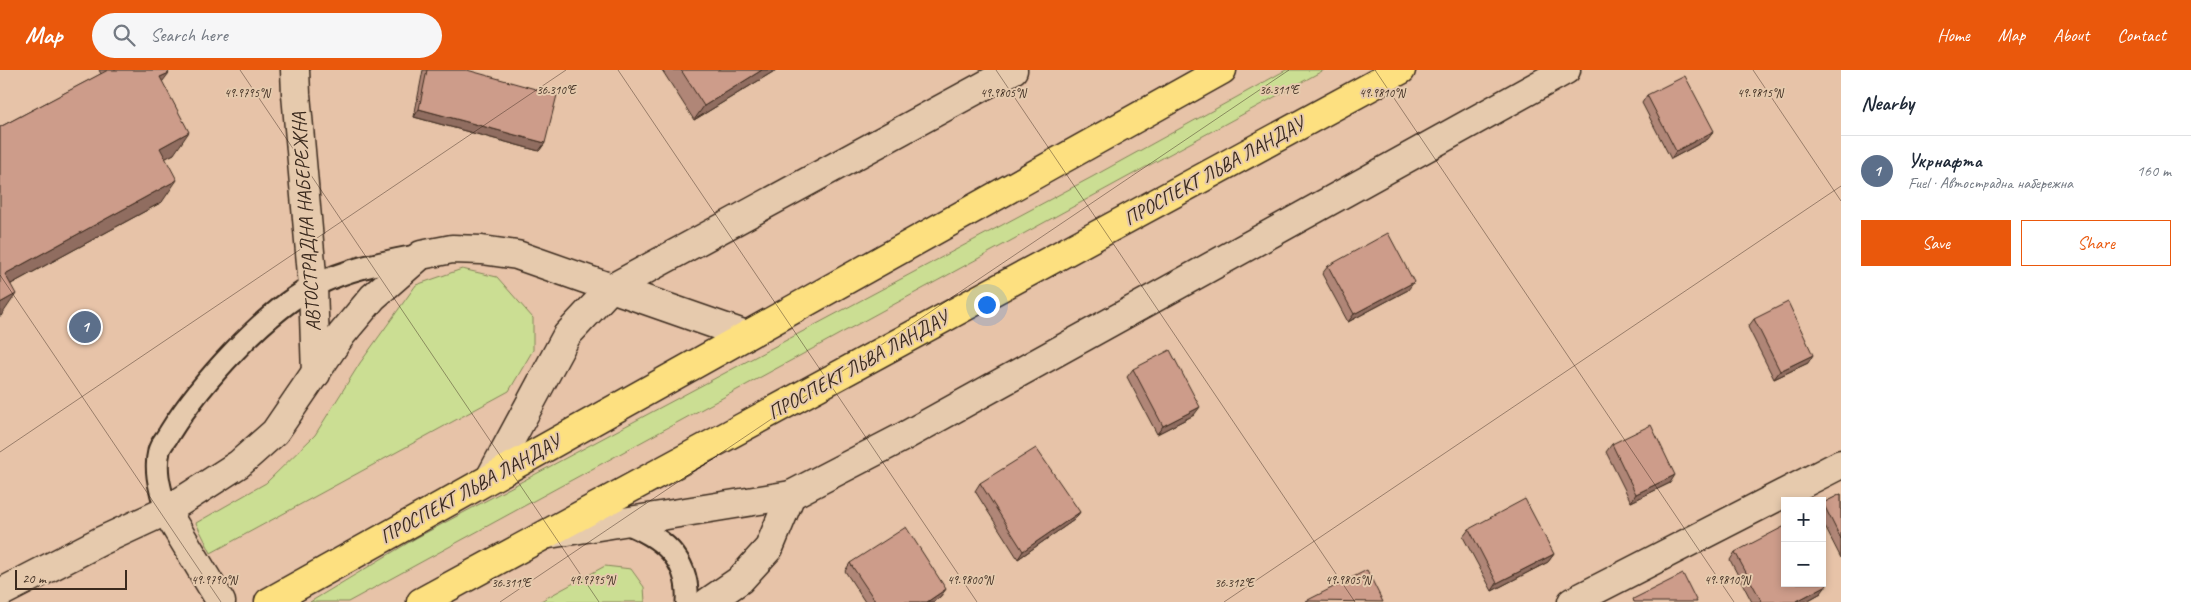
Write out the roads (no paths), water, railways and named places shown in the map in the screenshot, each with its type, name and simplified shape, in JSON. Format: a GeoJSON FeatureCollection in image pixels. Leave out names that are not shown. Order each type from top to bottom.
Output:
{"type":"FeatureCollection","features":[{"type":"Feature","properties":{"kind":"main road","name":"ПРОСПЕКТ ЛЬВА ЛАНДАУ"},"geometry":{"type":"LineString","coordinates":[[269,602],[1222,70]]}},
{"type":"Feature","properties":{"kind":"main road","name":"ПРОСПЕКТ ЛЬВА ЛАНДАУ"},"geometry":{"type":"LineString","coordinates":[[421,602],[1401,70]]}},
{"type":"Feature","properties":{"kind":"street","name":"АВТОСТРАДНА НАБЕРЕЖНА"},"geometry":{"type":"LineString","coordinates":[[296,70],[296,94],[313,286],[316,374]]}},
{"type":"Feature","properties":{"kind":"street"},"geometry":{"type":"LineString","coordinates":[[490,478],[567,335],[610,289],[1013,70]]}},
{"type":"Feature","properties":{"kind":"street"},"geometry":{"type":"LineString","coordinates":[[545,535],[791,495],[903,437],[1566,70]]}},
{"type":"Feature","properties":{"kind":"street"},"geometry":{"type":"LineString","coordinates":[[2,592],[101,541],[166,511],[239,464],[275,432],[342,334],[373,297],[421,255],[452,249],[517,254],[610,289],[746,335]]}},
{"type":"Feature","properties":{"kind":"street"},"geometry":{"type":"LineString","coordinates":[[1572,602],[1841,464]]}},
{"type":"Feature","properties":{"kind":"street"},"geometry":{"type":"LineString","coordinates":[[708,602],[740,580],[769,548],[791,495]]}},
{"type":"Feature","properties":{"kind":"street"},"geometry":{"type":"LineString","coordinates":[[166,511],[221,602]]}},
{"type":"Feature","properties":{"kind":"lane"},"geometry":{"type":"LineString","coordinates":[[166,511],[157,476],[159,450],[186,406],[235,350],[280,309],[313,286],[364,266],[421,255]]}},
{"type":"Feature","properties":{"kind":"lane"},"geometry":{"type":"LineString","coordinates":[[623,522],[645,530],[674,554],[683,569],[688,591],[687,602]]}},
{"type":"Feature","properties":{"kind":"place","name":"Укрнафта"},"geometry":{"type":"Point","coordinates":[85,327]}}]}
